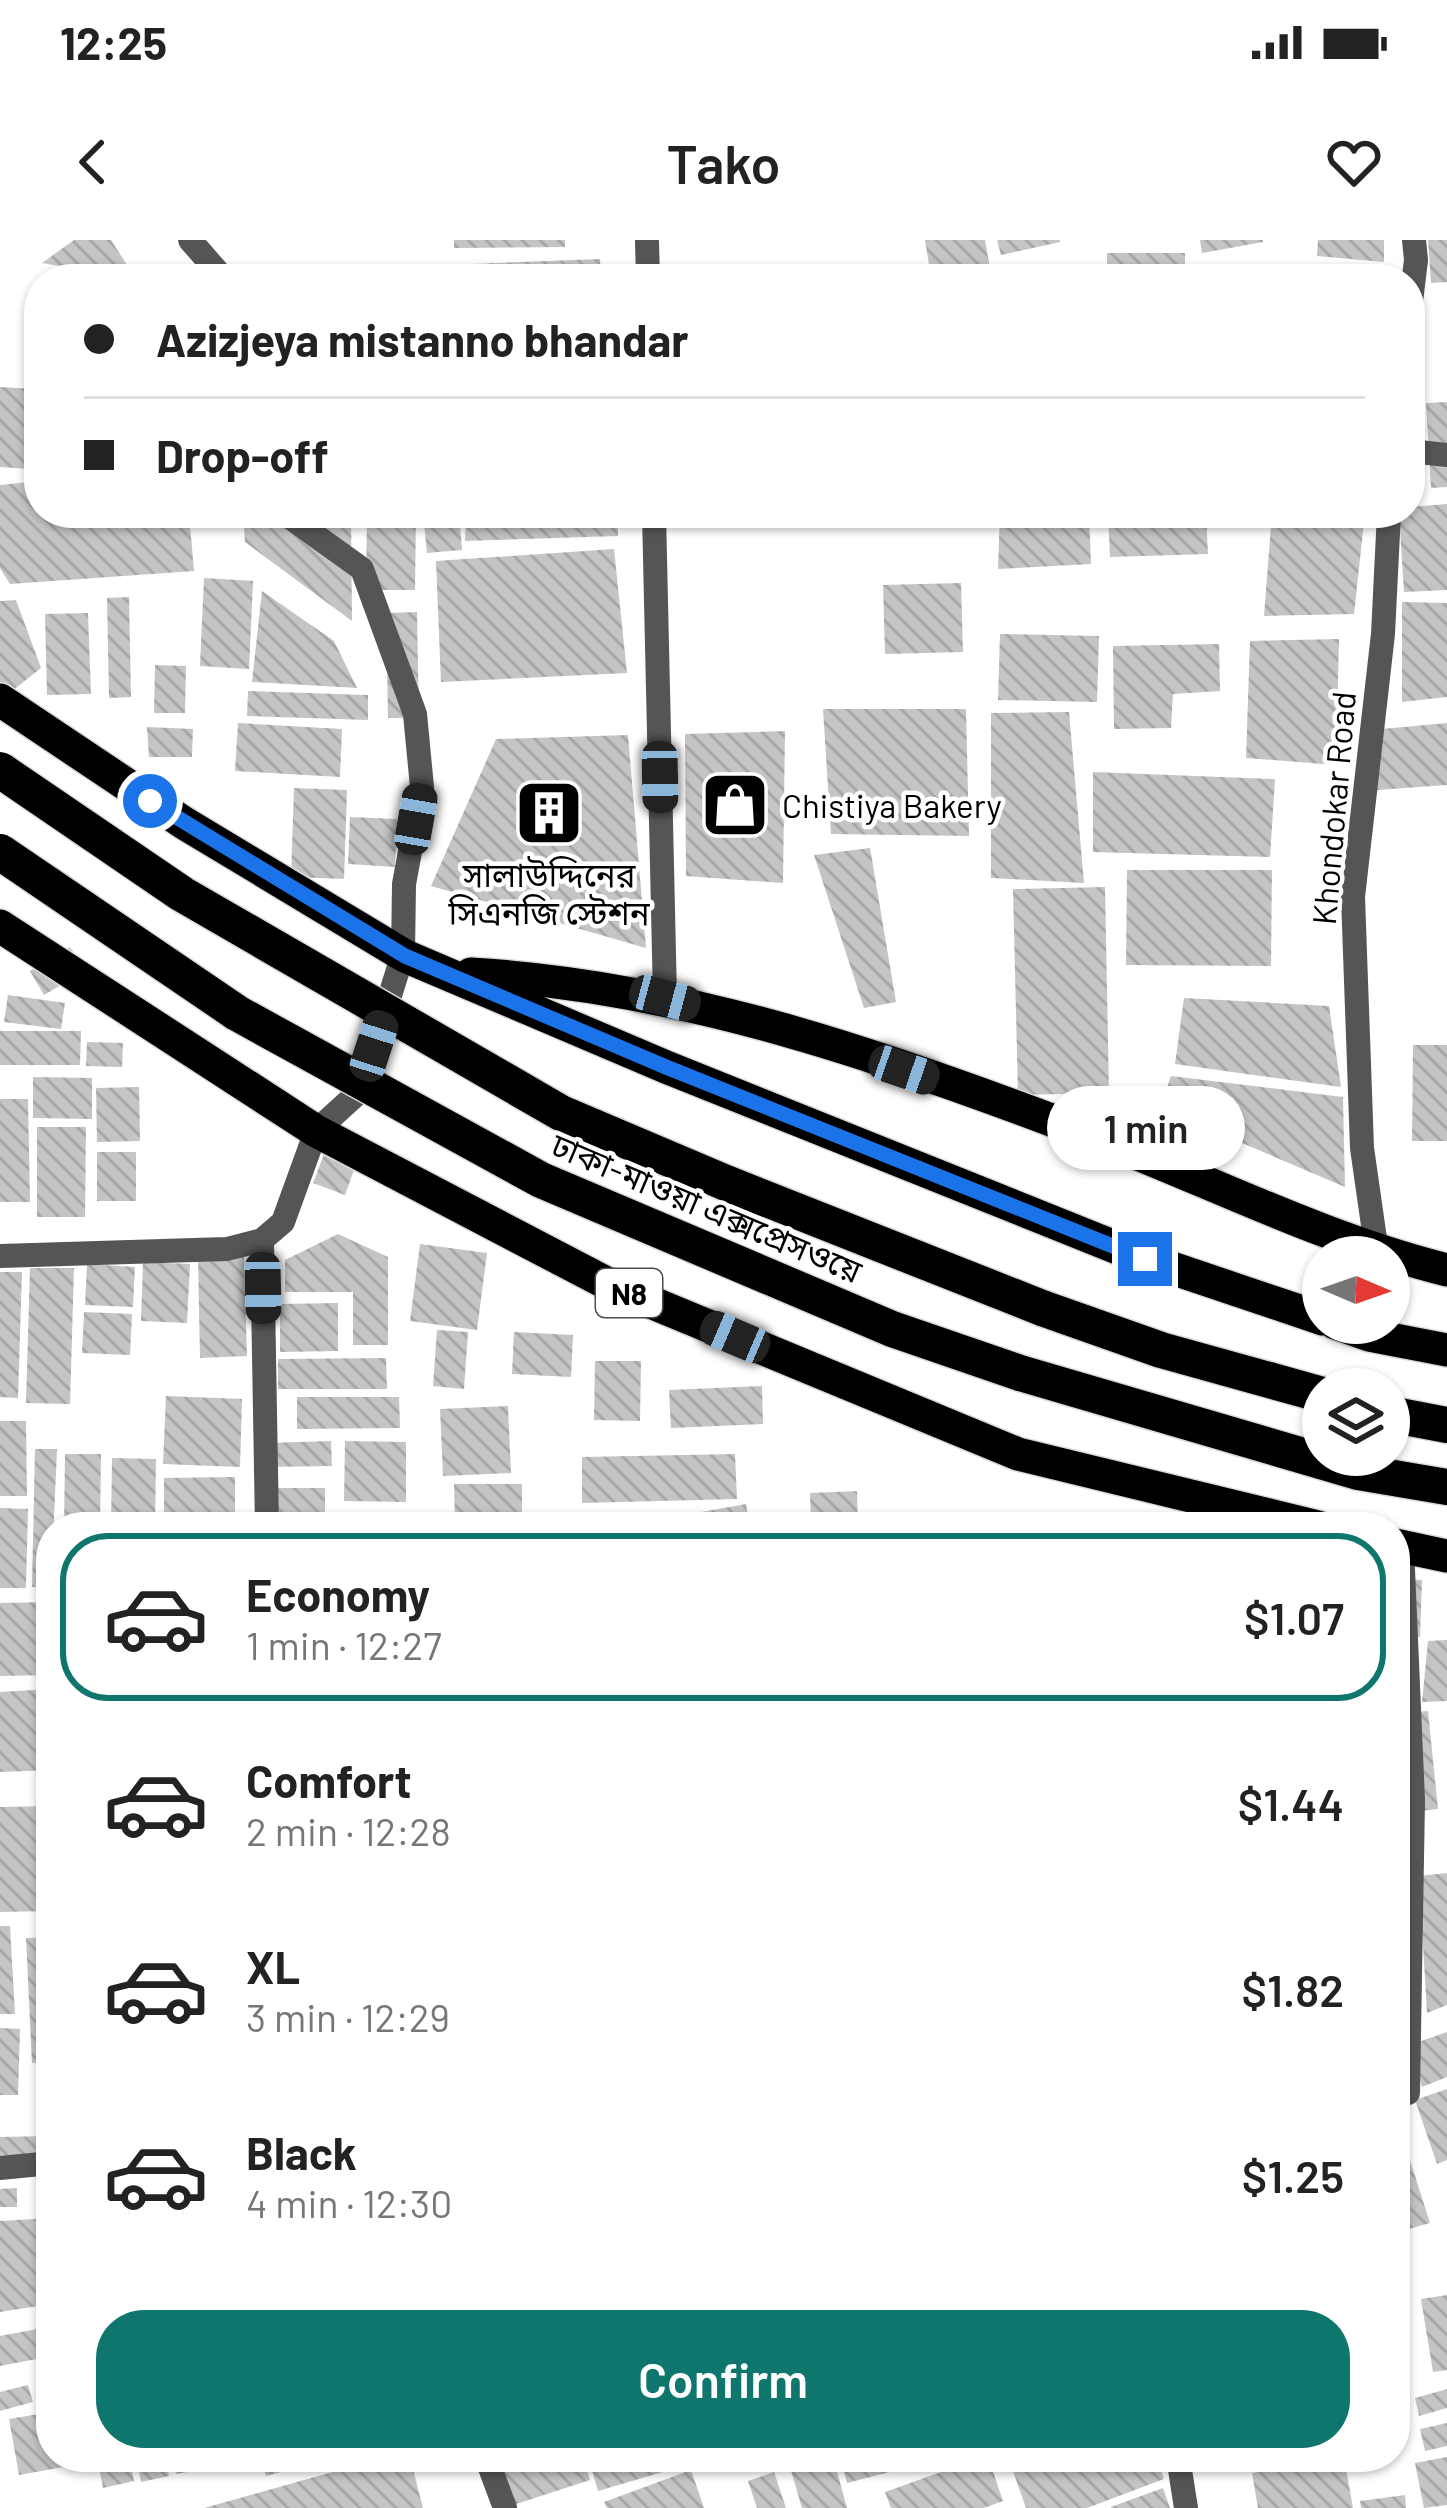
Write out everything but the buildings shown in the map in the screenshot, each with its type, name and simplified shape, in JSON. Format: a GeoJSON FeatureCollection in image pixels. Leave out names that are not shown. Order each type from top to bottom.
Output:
{"type":"FeatureCollection","features":[{"type":"Feature","properties":{"kind":"highway"},"geometry":{"type":"LineString","coordinates":[[0,700],[184,823],[404,954],[666,1067],[1123,1250],[1302,1312]]}},
{"type":"Feature","properties":{"kind":"highway","name":"ঢাকা-মাওয়া এক্সপ্রেসওয়ে"},"geometry":{"type":"LineString","coordinates":[[0,770],[182,894],[561,1113],[726,1184],[1042,1307],[1161,1350],[1302,1390]]}},
{"type":"Feature","properties":{"kind":"highway","name":"ঢাকা-মাওয়া এক্সপ্রেসওয়ে"},"geometry":{"type":"LineString","coordinates":[[0,851],[237,1013],[541,1180],[892,1329],[1020,1373],[1358,1472],[1447,1487]]}},
{"type":"Feature","properties":{"kind":"highway","name":"N8"},"geometry":{"type":"LineString","coordinates":[[0,926],[316,1131],[614,1287],[1018,1454],[1256,1512]]}},
{"type":"Feature","properties":{"kind":"highway"},"geometry":{"type":"LineString","coordinates":[[446,973],[538,978],[665,998],[760,1023],[1087,1134],[1338,1236]]}},
{"type":"Feature","properties":{"kind":"highway"},"geometry":{"type":"LineString","coordinates":[[1410,1260],[1447,1270]]}},
{"type":"Feature","properties":{"kind":"highway"},"geometry":{"type":"LineString","coordinates":[[1410,1343],[1447,1350]]}},
{"type":"Feature","properties":{"kind":"highway"},"geometry":{"type":"LineString","coordinates":[[1410,1418],[1447,1425]]}},
{"type":"Feature","properties":{"kind":"highway"},"geometry":{"type":"LineString","coordinates":[[1410,1548],[1447,1556]]}},
{"type":"Feature","properties":{"kind":"street"},"geometry":{"type":"LineString","coordinates":[[190,240],[211,264]]}},
{"type":"Feature","properties":{"kind":"street"},"geometry":{"type":"LineString","coordinates":[[0,1256],[227,1249],[262,1240],[283,1222],[316,1131],[360,1091],[404,954],[404,884],[422,787],[415,714],[362,568],[305,528]]}},
{"type":"Feature","properties":{"kind":"street"},"geometry":{"type":"LineString","coordinates":[[653,528],[665,998]]}},
{"type":"Feature","properties":{"kind":"street","name":"Khondokar Road"},"geometry":{"type":"LineString","coordinates":[[1375,1236],[1362,1148],[1353,897],[1383,634],[1388,528]]}},
{"type":"Feature","properties":{"kind":"street"},"geometry":{"type":"LineString","coordinates":[[262,1240],[267,1512]]}},
{"type":"Feature","properties":{"kind":"street"},"geometry":{"type":"LineString","coordinates":[[1410,1761],[1410,1946]]}},
{"type":"Feature","properties":{"kind":"street"},"geometry":{"type":"LineString","coordinates":[[0,2168],[36,2164]]}},
{"type":"Feature","properties":{"kind":"street"},"geometry":{"type":"LineString","coordinates":[[492,2472],[505,2508]]}},
{"type":"Feature","properties":{"kind":"street"},"geometry":{"type":"LineString","coordinates":[[1180,2472],[1186,2508]]}},
{"type":"Feature","properties":{"kind":"place","name":"Chistiya Bakery"},"geometry":{"type":"Point","coordinates":[735,805]}},
{"type":"Feature","properties":{"kind":"place","name":"সালাউদ্দিনের সিএনজি স্টেশন"},"geometry":{"type":"Point","coordinates":[549,813]}},
{"type":"Feature","properties":{"kind":"route"},"geometry":{"type":"LineString","coordinates":[[150,801],[405,956],[666,1067],[1145,1259]]}}]}
